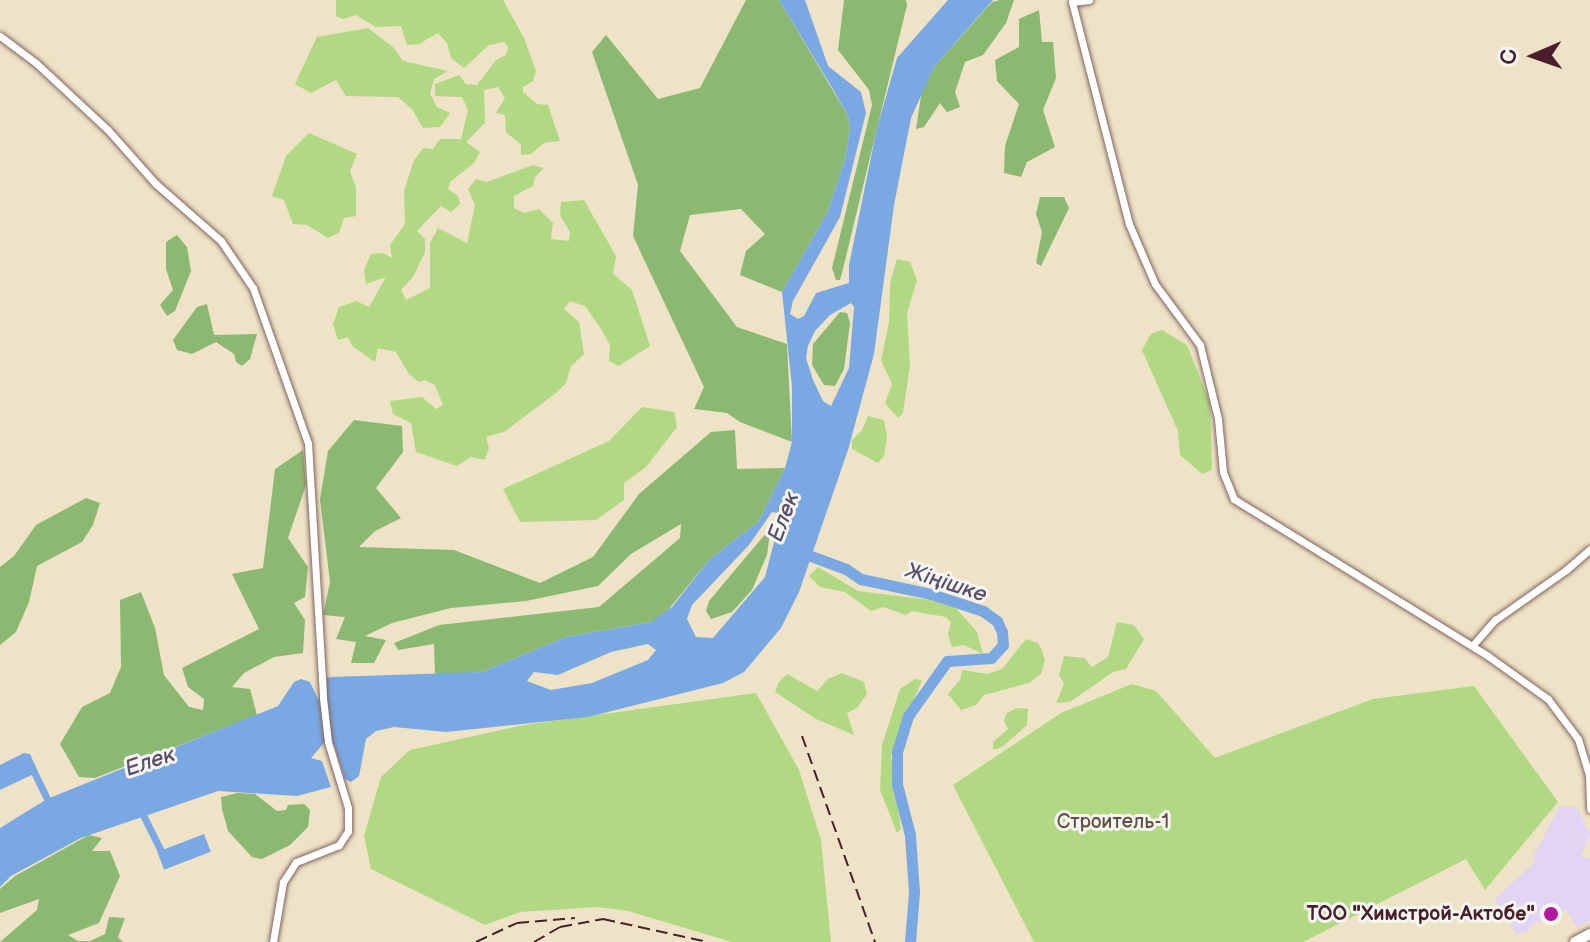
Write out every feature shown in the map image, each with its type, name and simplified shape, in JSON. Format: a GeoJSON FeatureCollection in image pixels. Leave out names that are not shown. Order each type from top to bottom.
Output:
{"type":"FeatureCollection","features":[{"type":"Feature","properties":{"kind":"highway"},"geometry":{"type":"LineString","coordinates":[[1575,942],[1590,934]]}},
{"type":"Feature","properties":{"kind":"street"},"geometry":{"type":"LineString","coordinates":[[1089,0],[1072,2],[1129,224],[1155,284],[1200,345],[1218,419],[1223,472],[1234,499],[1472,646],[1548,699],[1578,739],[1589,774],[1590,809]]}},
{"type":"Feature","properties":{"kind":"street"},"geometry":{"type":"LineString","coordinates":[[0,36],[36,63],[108,130],[156,184],[221,241],[253,288],[308,443],[323,698],[328,742],[348,808],[348,831],[339,845],[296,862],[283,882],[273,942]]}},
{"type":"Feature","properties":{"kind":"street"},"geometry":{"type":"LineString","coordinates":[[1472,646],[1495,620],[1590,549]]}},
{"type":"Feature","properties":{"kind":"shaded area","name":"ТОО \"Химстрой-Актобе\""},"geometry":{"type":"Polygon","coordinates":[[[1560,806],[1577,807],[1590,834],[1581,857],[1590,858],[1590,921],[1577,928],[1567,910],[1529,926],[1530,930],[1517,935],[1495,899],[1536,861],[1533,857],[1560,806]]]}},
{"type":"Feature","properties":{"kind":"green space"},"geometry":{"type":"Polygon","coordinates":[[[336,0],[503,0],[524,38],[536,71],[533,81],[523,87],[523,92],[537,104],[548,105],[560,141],[544,143],[531,154],[521,155],[521,145],[506,132],[505,115],[496,113],[505,98],[498,87],[484,90],[485,123],[466,142],[480,152],[474,163],[450,182],[448,189],[458,196],[460,204],[451,212],[441,206],[417,231],[425,239],[425,252],[413,277],[401,290],[406,300],[430,288],[430,243],[438,228],[467,243],[475,205],[468,189],[476,179],[487,182],[533,165],[544,168],[535,177],[533,186],[514,196],[514,208],[524,213],[539,209],[553,223],[551,239],[569,241],[570,232],[560,215],[561,202],[584,200],[616,256],[613,274],[632,290],[650,346],[619,366],[609,361],[610,345],[601,329],[585,306],[570,301],[564,309],[579,322],[584,354],[571,366],[566,383],[556,393],[504,432],[486,437],[489,448],[485,460],[471,457],[457,466],[416,452],[411,423],[393,414],[390,401],[422,397],[436,409],[443,405],[435,385],[425,380],[419,382],[409,374],[396,352],[378,348],[375,362],[352,346],[348,337],[338,340],[333,324],[339,307],[356,301],[369,307],[386,277],[366,284],[364,270],[371,254],[383,253],[392,258],[390,245],[405,224],[404,191],[414,160],[423,148],[433,149],[440,139],[461,139],[468,110],[462,97],[435,96],[435,84],[459,75],[466,84],[477,85],[496,60],[506,55],[508,47],[504,42],[489,45],[464,68],[451,58],[447,43],[438,33],[419,44],[407,45],[401,26],[376,27],[356,15],[343,19],[336,16],[336,0]]]}},
{"type":"Feature","properties":{"kind":"green space"},"geometry":{"type":"Polygon","coordinates":[[[746,0],[779,0],[848,116],[850,130],[845,159],[828,211],[782,292],[740,275],[746,251],[765,234],[741,209],[690,215],[680,251],[737,327],[787,344],[792,442],[740,422],[727,413],[694,409],[704,387],[633,236],[638,185],[592,52],[606,35],[658,99],[700,88],[746,0]]]}},
{"type":"Feature","properties":{"kind":"green space"},"geometry":{"type":"Polygon","coordinates":[[[844,0],[906,0],[907,5],[842,273],[840,280],[836,280],[832,268],[872,105],[869,90],[838,50],[844,0]]]}},
{"type":"Feature","properties":{"kind":"green space"},"geometry":{"type":"Polygon","coordinates":[[[1014,0],[1006,23],[983,55],[965,62],[955,92],[960,107],[947,112],[940,103],[924,127],[916,129],[922,89],[934,67],[992,2],[1014,0]]]}},
{"type":"Feature","properties":{"kind":"green space"},"geometry":{"type":"Polygon","coordinates":[[[1039,10],[1042,42],[1053,42],[1056,78],[1043,110],[1055,147],[1027,162],[1021,177],[1004,173],[1005,146],[1019,104],[997,81],[995,60],[1019,47],[1019,19],[1039,10]]]}},
{"type":"Feature","properties":{"kind":"green space"},"geometry":{"type":"Polygon","coordinates":[[[368,28],[393,47],[403,61],[448,71],[434,79],[430,94],[437,107],[450,113],[440,127],[423,128],[412,109],[398,97],[346,96],[336,80],[311,93],[295,84],[317,37],[368,28]]]}},
{"type":"Feature","properties":{"kind":"green space"},"geometry":{"type":"Polygon","coordinates":[[[309,133],[357,154],[350,171],[356,188],[356,216],[344,218],[339,233],[328,238],[307,225],[293,224],[284,200],[272,196],[286,156],[309,133]]]}},
{"type":"Feature","properties":{"kind":"green space"},"geometry":{"type":"Polygon","coordinates":[[[1040,197],[1064,197],[1069,208],[1041,266],[1036,263],[1042,232],[1036,214],[1040,197]]]}},
{"type":"Feature","properties":{"kind":"green space"},"geometry":{"type":"Polygon","coordinates":[[[177,235],[187,247],[191,271],[175,311],[167,316],[160,305],[173,290],[166,269],[166,242],[177,235]]]}},
{"type":"Feature","properties":{"kind":"green space"},"geometry":{"type":"Polygon","coordinates":[[[897,259],[910,262],[917,280],[907,313],[910,365],[903,413],[898,418],[885,403],[892,384],[881,360],[889,323],[890,283],[897,259]]]}},
{"type":"Feature","properties":{"kind":"green space"},"geometry":{"type":"Polygon","coordinates":[[[207,304],[214,335],[257,334],[250,359],[242,366],[236,362],[234,354],[216,342],[192,354],[177,350],[173,340],[197,307],[207,304]]]}},
{"type":"Feature","properties":{"kind":"green space"},"geometry":{"type":"Polygon","coordinates":[[[840,312],[847,313],[850,323],[844,369],[835,386],[824,385],[812,365],[813,344],[840,312]]]}},
{"type":"Feature","properties":{"kind":"green space"},"geometry":{"type":"Polygon","coordinates":[[[1162,330],[1187,345],[1210,403],[1212,470],[1202,474],[1180,455],[1178,431],[1142,350],[1151,334],[1162,330]]]}},
{"type":"Feature","properties":{"kind":"green space"},"geometry":{"type":"Polygon","coordinates":[[[642,407],[674,412],[677,427],[646,467],[624,483],[624,500],[596,520],[520,522],[503,489],[609,441],[642,407]]]}},
{"type":"Feature","properties":{"kind":"green space"},"geometry":{"type":"Polygon","coordinates":[[[868,416],[884,420],[887,437],[884,456],[878,463],[852,449],[852,440],[862,430],[868,416]]]}},
{"type":"Feature","properties":{"kind":"green space"},"geometry":{"type":"Polygon","coordinates":[[[354,420],[402,426],[403,452],[376,488],[401,518],[375,531],[359,547],[454,550],[540,583],[593,557],[639,494],[711,432],[735,430],[737,469],[785,468],[759,521],[709,560],[664,615],[651,622],[566,637],[482,672],[435,675],[434,644],[398,650],[394,643],[439,625],[599,607],[680,538],[681,524],[631,554],[598,586],[526,601],[451,608],[392,623],[365,636],[386,640],[374,663],[351,663],[356,642],[336,639],[345,617],[323,615],[330,582],[320,499],[328,451],[354,420]]]}},
{"type":"Feature","properties":{"kind":"green space"},"geometry":{"type":"Polygon","coordinates":[[[303,450],[306,485],[288,538],[308,567],[305,597],[294,603],[305,620],[303,653],[274,657],[244,673],[232,687],[250,689],[257,715],[95,778],[79,777],[60,744],[82,707],[110,693],[121,667],[120,600],[141,592],[155,628],[164,675],[189,707],[203,710],[204,699],[188,687],[182,668],[259,629],[232,574],[263,568],[275,469],[303,450]]]}},
{"type":"Feature","properties":{"kind":"green space"},"geometry":{"type":"Polygon","coordinates":[[[86,498],[100,503],[93,525],[82,542],[37,566],[29,602],[16,632],[0,645],[0,567],[14,556],[36,525],[86,498]]]}},
{"type":"Feature","properties":{"kind":"green space"},"geometry":{"type":"Polygon","coordinates":[[[767,532],[770,533],[767,555],[752,590],[732,612],[711,619],[706,611],[709,601],[767,532]]]}},
{"type":"Feature","properties":{"kind":"green space"},"geometry":{"type":"Polygon","coordinates":[[[818,567],[858,591],[930,600],[956,608],[977,632],[983,654],[964,645],[952,647],[948,634],[951,622],[946,617],[912,611],[906,615],[883,607],[871,611],[845,592],[820,587],[809,576],[818,567]]]}},
{"type":"Feature","properties":{"kind":"green space"},"geometry":{"type":"Polygon","coordinates":[[[1117,622],[1134,625],[1144,639],[1126,669],[1113,672],[1070,702],[1056,703],[1064,684],[1059,675],[1064,656],[1084,658],[1092,667],[1108,657],[1117,622]]]}},
{"type":"Feature","properties":{"kind":"green space"},"geometry":{"type":"Polygon","coordinates":[[[1026,639],[1038,643],[1041,648],[1045,660],[1041,674],[1029,683],[984,695],[976,705],[961,710],[948,694],[960,680],[962,670],[988,674],[1002,669],[1026,639]]]}},
{"type":"Feature","properties":{"kind":"green space"},"geometry":{"type":"Polygon","coordinates":[[[842,673],[864,682],[867,694],[857,708],[847,713],[854,735],[816,719],[775,692],[778,683],[787,674],[817,691],[828,679],[842,673]]]}},
{"type":"Feature","properties":{"kind":"green space"},"geometry":{"type":"Polygon","coordinates":[[[915,679],[922,680],[891,756],[901,829],[897,833],[880,790],[882,745],[900,689],[915,679]]]}},
{"type":"Feature","properties":{"kind":"green space","name":"Строитель-1"},"geometry":{"type":"Polygon","coordinates":[[[1132,684],[1156,691],[1215,758],[1373,699],[1474,686],[1558,802],[1485,890],[1466,859],[1303,942],[1034,942],[953,785],[1061,713],[1132,684]]]}},
{"type":"Feature","properties":{"kind":"green space"},"geometry":{"type":"Polygon","coordinates":[[[756,693],[799,770],[821,840],[831,942],[732,942],[628,911],[598,907],[520,912],[485,925],[371,869],[364,836],[381,777],[410,750],[524,725],[756,693]]]}},
{"type":"Feature","properties":{"kind":"green space"},"geometry":{"type":"Polygon","coordinates":[[[1017,708],[1028,709],[1027,725],[1002,747],[993,750],[993,742],[1008,729],[1004,721],[1007,713],[1017,708]]]}},
{"type":"Feature","properties":{"kind":"green space"},"geometry":{"type":"Polygon","coordinates":[[[237,793],[255,794],[277,811],[286,810],[288,805],[304,804],[310,810],[308,827],[290,845],[262,859],[252,857],[228,831],[222,809],[221,797],[237,793]]]}},
{"type":"Feature","properties":{"kind":"green space"},"geometry":{"type":"Polygon","coordinates":[[[89,835],[102,838],[92,851],[110,851],[120,876],[99,923],[68,935],[78,941],[90,941],[105,934],[109,917],[125,918],[118,937],[123,942],[0,942],[37,910],[39,899],[0,913],[0,889],[15,876],[89,835]]]}},
{"type":"Feature","properties":{"kind":"water","name":"Елек"},"geometry":{"type":"Polygon","coordinates":[[[779,0],[805,0],[828,66],[861,92],[866,113],[840,217],[793,301],[790,314],[798,319],[804,316],[816,293],[849,283],[849,265],[877,128],[897,58],[948,0],[993,0],[934,67],[911,118],[894,205],[874,354],[848,450],[799,592],[781,628],[744,672],[723,683],[588,717],[446,732],[394,727],[376,731],[366,739],[359,776],[351,782],[345,779],[334,745],[324,743],[311,758],[322,761],[331,787],[297,796],[218,791],[81,838],[11,876],[0,887],[0,828],[47,799],[278,706],[294,682],[301,679],[310,682],[318,699],[327,696],[327,678],[331,677],[482,672],[566,637],[651,622],[672,607],[709,560],[759,521],[785,468],[792,442],[792,387],[782,292],[828,211],[845,159],[850,130],[848,116],[779,0]],[[851,303],[830,315],[815,331],[808,346],[806,358],[813,380],[823,401],[831,406],[849,368],[854,307],[851,303]],[[772,512],[749,545],[692,605],[687,619],[696,637],[713,638],[765,577],[779,523],[777,513],[772,512]],[[648,644],[611,652],[558,675],[534,672],[527,681],[551,690],[592,683],[648,660],[656,650],[648,644]]]}},
{"type":"Feature","properties":{"kind":"water"},"geometry":{"type":"Polygon","coordinates":[[[24,753],[30,754],[38,772],[0,790],[0,765],[24,753]]]}},
{"type":"Feature","properties":{"kind":"water"},"geometry":{"type":"Polygon","coordinates":[[[204,834],[211,852],[164,870],[157,852],[204,834]]]}},
{"type":"Feature","properties":{"kind":"waterway","name":"Жіңішке"},"geometry":{"type":"LineString","coordinates":[[800,552],[846,569],[861,579],[931,594],[983,611],[997,621],[1002,632],[1003,645],[991,658],[947,661],[908,716],[897,751],[897,784],[910,835],[914,892],[910,942]]}},
{"type":"Feature","properties":{"kind":"waterway"},"geometry":{"type":"LineString","coordinates":[[32,768],[51,807]]}},
{"type":"Feature","properties":{"kind":"waterway"},"geometry":{"type":"LineString","coordinates":[[140,809],[165,859]]}},
{"type":"Feature","properties":{"kind":"railway"},"geometry":{"type":"LineString","coordinates":[[802,736],[875,942]]}},
{"type":"Feature","properties":{"kind":"railway"},"geometry":{"type":"LineString","coordinates":[[476,942],[517,923],[575,918]]}},
{"type":"Feature","properties":{"kind":"railway"},"geometry":{"type":"LineString","coordinates":[[534,942],[560,927],[603,919],[708,942]]}},
{"type":"Feature","properties":{"kind":"place","name":"ТОО \"Химстрой-Актобе\""},"geometry":{"type":"Point","coordinates":[1551,914]}}]}
